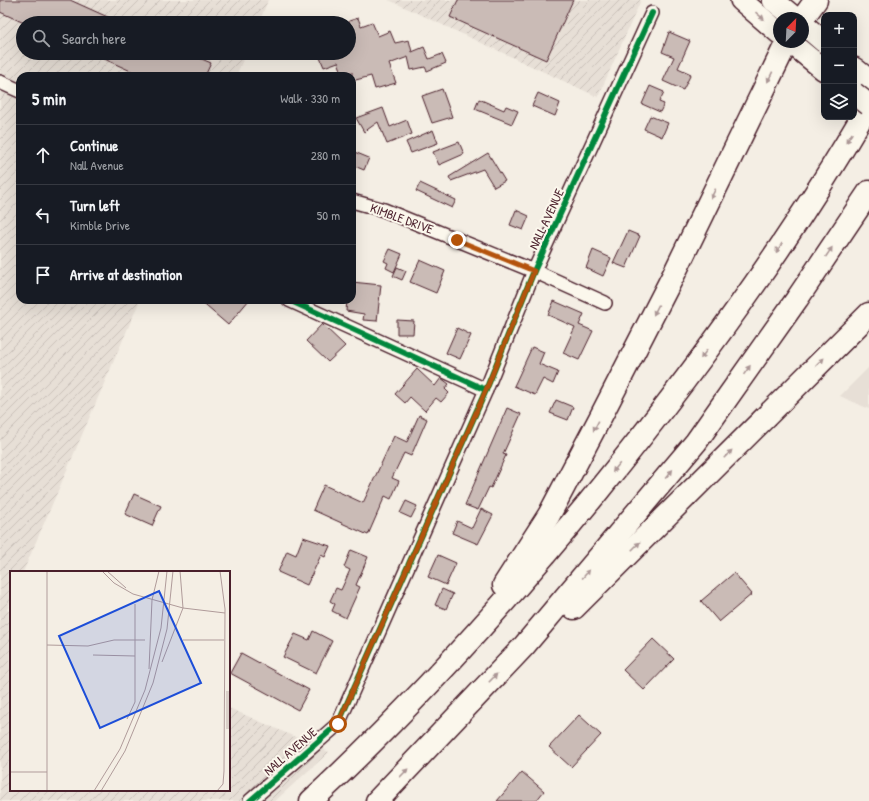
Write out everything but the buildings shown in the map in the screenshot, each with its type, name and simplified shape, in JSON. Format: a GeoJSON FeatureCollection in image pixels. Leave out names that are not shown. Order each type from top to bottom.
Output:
{"type":"FeatureCollection","features":[{"type":"Feature","properties":{"kind":"highway"},"geometry":{"type":"LineString","coordinates":[[807,12],[816,0]]}},
{"type":"Feature","properties":{"kind":"highway"},"geometry":{"type":"LineString","coordinates":[[319,794],[506,583],[549,515],[674,274],[786,48]]}},
{"type":"Feature","properties":{"kind":"highway"},"geometry":{"type":"LineString","coordinates":[[319,794],[446,668],[546,554],[656,420],[761,275],[869,105]]}},
{"type":"Feature","properties":{"kind":"highway"},"geometry":{"type":"LineString","coordinates":[[377,801],[524,646],[583,578],[696,442],[797,299],[869,192]]}},
{"type":"Feature","properties":{"kind":"highway"},"geometry":{"type":"LineString","coordinates":[[524,646],[555,626],[869,314]]}},
{"type":"Feature","properties":{"kind":"main road"},"geometry":{"type":"LineString","coordinates":[[741,0],[773,28]]}},
{"type":"Feature","properties":{"kind":"main road"},"geometry":{"type":"LineString","coordinates":[[773,0],[788,12]]}},
{"type":"Feature","properties":{"kind":"main road"},"geometry":{"type":"LineString","coordinates":[[809,29],[821,39]]}},
{"type":"Feature","properties":{"kind":"main road"},"geometry":{"type":"LineString","coordinates":[[796,48],[821,68]]}},
{"type":"Feature","properties":{"kind":"main road"},"geometry":{"type":"LineString","coordinates":[[857,70],[869,80]]}},
{"type":"Feature","properties":{"kind":"main road"},"geometry":{"type":"LineString","coordinates":[[857,95],[869,105]]}},
{"type":"Feature","properties":{"kind":"street","name":"NALL AVENUE"},"geometry":{"type":"LineString","coordinates":[[250,801],[338,724],[486,390],[534,271],[652,13]]}},
{"type":"Feature","properties":{"kind":"street"},"geometry":{"type":"LineString","coordinates":[[0,82],[16,89]]}},
{"type":"Feature","properties":{"kind":"street","name":"KIMBLE DRIVE"},"geometry":{"type":"LineString","coordinates":[[356,202],[384,210],[534,271],[605,303]]}},
{"type":"Feature","properties":{"kind":"street"},"geometry":{"type":"LineString","coordinates":[[298,304],[486,390]]}},
{"type":"Feature","properties":{"kind":"shaded area"},"geometry":{"type":"Polygon","coordinates":[[[0,0],[268,0],[262,16],[16,16],[16,60],[243,60],[238,72],[16,72],[16,304],[138,304],[23,571],[10,571],[10,603],[7,610],[10,612],[10,791],[230,791],[230,708],[329,752],[275,801],[0,801],[0,0]]]}},
{"type":"Feature","properties":{"kind":"shaded area"},"geometry":{"type":"Polygon","coordinates":[[[389,0],[641,0],[598,97],[389,0]]]}},
{"type":"Feature","properties":{"kind":"shaded area"},"geometry":{"type":"Polygon","coordinates":[[[869,367],[869,409],[840,396],[869,367]]]}},
{"type":"Feature","properties":{"kind":"cycle path"},"geometry":{"type":"LineString","coordinates":[[250,801],[338,724],[486,390],[534,271],[652,13]]}},
{"type":"Feature","properties":{"kind":"cycle path"},"geometry":{"type":"LineString","coordinates":[[298,304],[486,390]]}},
{"type":"Feature","properties":{"kind":"route"},"geometry":{"type":"LineString","coordinates":[[338,724],[486,390],[534,271],[457,240]]}}]}
